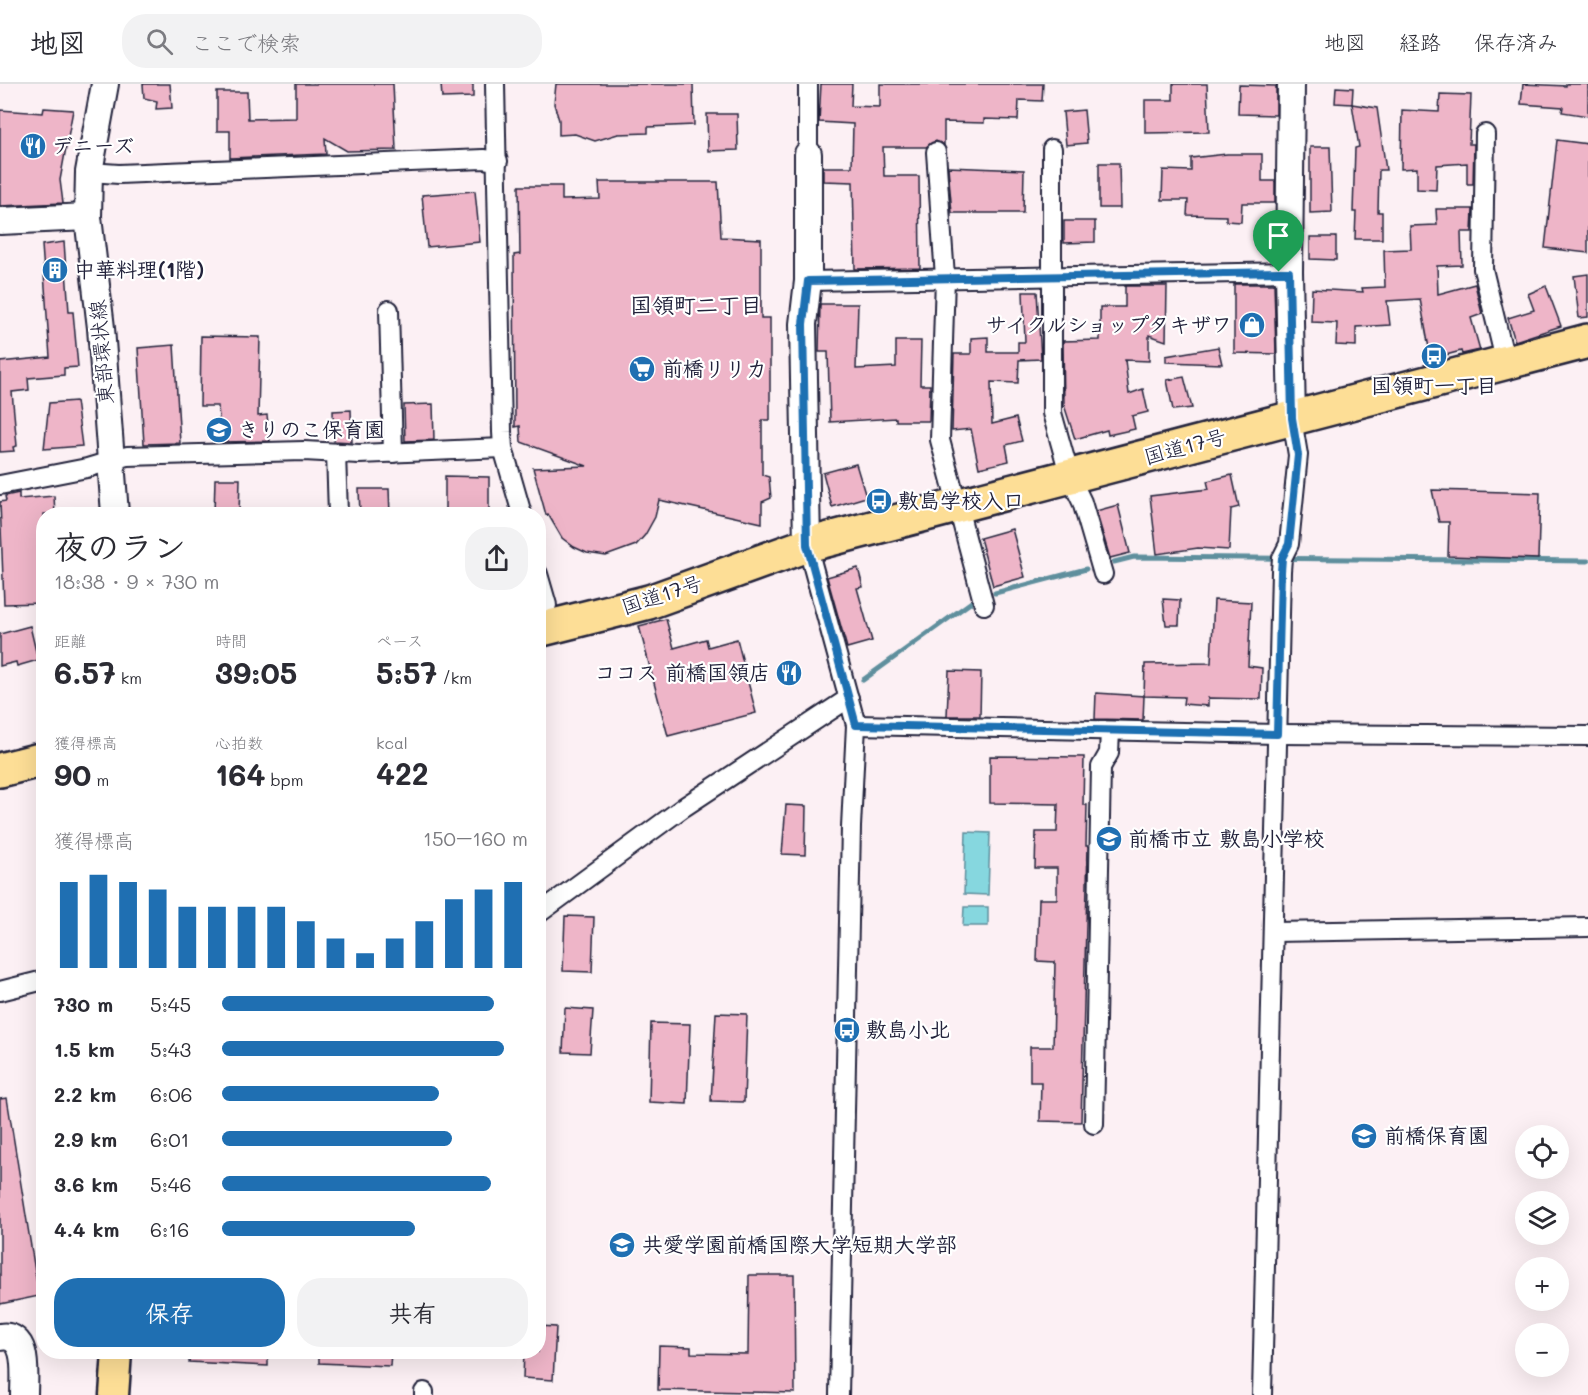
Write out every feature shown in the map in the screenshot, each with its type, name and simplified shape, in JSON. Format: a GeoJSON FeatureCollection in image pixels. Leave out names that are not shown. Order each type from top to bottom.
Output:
{"type":"FeatureCollection","features":[{"type":"Feature","properties":{"kind":"highway","name":"国道17号"},"geometry":{"type":"LineString","coordinates":[[546,613],[649,602],[795,549],[1588,341]]}},
{"type":"Feature","properties":{"kind":"highway"},"geometry":{"type":"LineString","coordinates":[[0,747],[36,739]]}},
{"type":"Feature","properties":{"kind":"highway"},"geometry":{"type":"LineString","coordinates":[[0,770],[36,761]]}},
{"type":"Feature","properties":{"kind":"main road"},"geometry":{"type":"LineString","coordinates":[[114,1395],[117,1359]]}},
{"type":"Feature","properties":{"kind":"street","name":"東部環状線"},"geometry":{"type":"LineString","coordinates":[[105,84],[89,172],[88,218],[101,328],[114,507]]}},
{"type":"Feature","properties":{"kind":"street"},"geometry":{"type":"LineString","coordinates":[[495,84],[503,448],[520,507]]}},
{"type":"Feature","properties":{"kind":"street"},"geometry":{"type":"LineString","coordinates":[[808,84],[808,281],[803,324],[795,549],[849,698],[856,725],[851,839],[839,1395]]}},
{"type":"Feature","properties":{"kind":"street"},"geometry":{"type":"LineString","coordinates":[[1262,1395],[1281,572],[1282,558],[1289,544],[1298,455],[1292,418],[1289,272],[1291,84]]}},
{"type":"Feature","properties":{"kind":"street"},"geometry":{"type":"LineString","coordinates":[[1485,134],[1483,269],[1506,364]]}},
{"type":"Feature","properties":{"kind":"street"},"geometry":{"type":"LineString","coordinates":[[1052,149],[1054,276],[1052,413],[1070,477],[1082,502],[1103,574]]}},
{"type":"Feature","properties":{"kind":"street"},"geometry":{"type":"LineString","coordinates":[[936,152],[945,277],[940,440],[984,605]]}},
{"type":"Feature","properties":{"kind":"street"},"geometry":{"type":"LineString","coordinates":[[89,172],[119,174],[483,159],[498,161]]}},
{"type":"Feature","properties":{"kind":"street"},"geometry":{"type":"LineString","coordinates":[[0,221],[88,218]]}},
{"type":"Feature","properties":{"kind":"street"},"geometry":{"type":"LineString","coordinates":[[808,281],[1289,272]]}},
{"type":"Feature","properties":{"kind":"street"},"geometry":{"type":"LineString","coordinates":[[389,310],[393,453]]}},
{"type":"Feature","properties":{"kind":"street"},"geometry":{"type":"LineString","coordinates":[[0,485],[87,468],[127,456],[304,451],[393,453],[503,448]]}},
{"type":"Feature","properties":{"kind":"street"},"geometry":{"type":"LineString","coordinates":[[336,453],[338,507]]}},
{"type":"Feature","properties":{"kind":"street"},"geometry":{"type":"LineString","coordinates":[[546,908],[684,807],[849,698]]}},
{"type":"Feature","properties":{"kind":"street"},"geometry":{"type":"LineString","coordinates":[[856,725],[1277,734],[1588,736]]}},
{"type":"Feature","properties":{"kind":"street"},"geometry":{"type":"LineString","coordinates":[[1094,1124],[1101,767],[1109,753],[1110,731]]}},
{"type":"Feature","properties":{"kind":"street"},"geometry":{"type":"LineString","coordinates":[[1273,932],[1588,927]]}},
{"type":"Feature","properties":{"kind":"street"},"geometry":{"type":"LineString","coordinates":[[0,990],[36,983]]}},
{"type":"Feature","properties":{"kind":"street"},"geometry":{"type":"LineString","coordinates":[[0,1337],[8,1336],[17,1341],[21,1347],[24,1395]]}},
{"type":"Feature","properties":{"kind":"water"},"geometry":{"type":"Polygon","coordinates":[[[966,832],[990,833],[988,895],[964,894],[966,832]]]}},
{"type":"Feature","properties":{"kind":"water"},"geometry":{"type":"Polygon","coordinates":[[[964,907],[988,907],[988,926],[963,926],[964,907]]]}},
{"type":"Feature","properties":{"kind":"building"},"geometry":{"type":"Polygon","coordinates":[[[143,84],[170,84],[172,108],[156,109],[157,101],[144,98],[143,84]]]}},
{"type":"Feature","properties":{"kind":"building"},"geometry":{"type":"Polygon","coordinates":[[[296,84],[393,84],[396,150],[347,151],[325,138],[326,154],[230,158],[230,131],[217,131],[217,92],[247,92],[248,119],[296,118],[296,84]]]}},
{"type":"Feature","properties":{"kind":"building"},"geometry":{"type":"Polygon","coordinates":[[[441,84],[473,84],[473,97],[442,98],[441,84]]]}},
{"type":"Feature","properties":{"kind":"building"},"geometry":{"type":"Polygon","coordinates":[[[556,84],[693,84],[694,125],[648,127],[648,133],[618,134],[595,141],[575,134],[559,135],[559,120],[554,104],[556,84]]]}},
{"type":"Feature","properties":{"kind":"building"},"geometry":{"type":"Polygon","coordinates":[[[821,84],[852,84],[851,106],[880,107],[880,84],[1043,84],[1042,101],[1019,100],[1018,120],[984,119],[984,123],[944,122],[944,145],[936,141],[926,147],[883,147],[884,176],[919,176],[920,268],[855,269],[853,182],[823,181],[823,167],[852,167],[853,124],[819,122],[821,84]]]}},
{"type":"Feature","properties":{"kind":"building"},"geometry":{"type":"Polygon","coordinates":[[[1173,84],[1207,84],[1209,132],[1145,133],[1145,100],[1173,100],[1173,84]]]}},
{"type":"Feature","properties":{"kind":"building"},"geometry":{"type":"Polygon","coordinates":[[[1523,84],[1566,86],[1566,84],[1588,84],[1588,116],[1562,112],[1563,107],[1521,104],[1523,84]]]}},
{"type":"Feature","properties":{"kind":"building"},"geometry":{"type":"Polygon","coordinates":[[[1239,85],[1276,86],[1276,115],[1238,114],[1239,85]]]}},
{"type":"Feature","properties":{"kind":"building"},"geometry":{"type":"Polygon","coordinates":[[[1336,87],[1353,88],[1352,104],[1335,103],[1336,87]]]}},
{"type":"Feature","properties":{"kind":"building"},"geometry":{"type":"Polygon","coordinates":[[[1440,94],[1471,95],[1469,144],[1474,144],[1473,184],[1467,184],[1467,163],[1437,165],[1436,190],[1417,189],[1417,168],[1401,169],[1402,110],[1439,112],[1440,94]]]}},
{"type":"Feature","properties":{"kind":"building"},"geometry":{"type":"Polygon","coordinates":[[[1352,104],[1377,108],[1386,170],[1379,170],[1378,212],[1382,212],[1382,239],[1355,239],[1356,212],[1353,212],[1355,148],[1359,147],[1352,104]]]}},
{"type":"Feature","properties":{"kind":"building","name":"デニーズ"},"geometry":{"type":"Polygon","coordinates":[[[44,108],[73,110],[60,180],[63,203],[0,206],[0,110],[43,113],[44,108]]]}},
{"type":"Feature","properties":{"kind":"building"},"geometry":{"type":"Polygon","coordinates":[[[1084,110],[1087,143],[1066,145],[1063,112],[1084,110]]]}},
{"type":"Feature","properties":{"kind":"building"},"geometry":{"type":"Polygon","coordinates":[[[707,114],[737,114],[738,150],[708,151],[707,114]]]}},
{"type":"Feature","properties":{"kind":"building"},"geometry":{"type":"Polygon","coordinates":[[[1557,140],[1588,144],[1588,253],[1545,248],[1557,140]]]}},
{"type":"Feature","properties":{"kind":"building"},"geometry":{"type":"Polygon","coordinates":[[[1310,147],[1330,147],[1332,212],[1310,213],[1310,147]]]}},
{"type":"Feature","properties":{"kind":"building"},"geometry":{"type":"Polygon","coordinates":[[[1227,154],[1262,154],[1262,181],[1275,181],[1275,203],[1242,203],[1241,222],[1226,221],[1226,216],[1187,215],[1188,200],[1162,200],[1163,170],[1191,171],[1191,158],[1227,154]]]}},
{"type":"Feature","properties":{"kind":"building"},"geometry":{"type":"Polygon","coordinates":[[[1099,163],[1119,163],[1120,208],[1099,208],[1099,163]]]}},
{"type":"Feature","properties":{"kind":"building"},"geometry":{"type":"Polygon","coordinates":[[[948,167],[1024,170],[1023,213],[952,213],[948,167]]]}},
{"type":"Feature","properties":{"kind":"building","name":"前橋リリカ"},"geometry":{"type":"Polygon","coordinates":[[[599,182],[718,182],[721,237],[761,239],[761,318],[770,318],[770,420],[762,420],[762,475],[769,477],[771,498],[762,502],[762,523],[659,500],[655,517],[645,535],[636,545],[606,556],[587,553],[574,547],[562,538],[548,514],[546,515],[546,507],[544,507],[533,468],[587,466],[521,442],[520,426],[515,427],[514,255],[520,254],[519,186],[562,186],[562,200],[600,199],[599,182]]]}},
{"type":"Feature","properties":{"kind":"building"},"geometry":{"type":"Polygon","coordinates":[[[475,191],[480,242],[427,247],[422,195],[475,191]]]}},
{"type":"Feature","properties":{"kind":"building"},"geometry":{"type":"Polygon","coordinates":[[[1436,209],[1473,209],[1472,232],[1461,232],[1462,265],[1437,266],[1438,294],[1475,284],[1482,314],[1471,318],[1480,350],[1462,354],[1461,351],[1431,359],[1420,299],[1387,301],[1390,325],[1356,327],[1356,346],[1336,345],[1337,323],[1311,322],[1312,289],[1363,292],[1362,288],[1385,287],[1384,250],[1411,249],[1410,226],[1437,225],[1436,209]]]}},
{"type":"Feature","properties":{"kind":"building"},"geometry":{"type":"Polygon","coordinates":[[[1064,221],[1095,221],[1095,242],[1064,243],[1064,221]]]}},
{"type":"Feature","properties":{"kind":"building"},"geometry":{"type":"Polygon","coordinates":[[[1310,237],[1336,237],[1336,260],[1310,259],[1310,237]]]}},
{"type":"Feature","properties":{"kind":"building"},"geometry":{"type":"Polygon","coordinates":[[[64,242],[69,312],[73,312],[78,367],[64,368],[64,375],[28,378],[29,390],[12,392],[17,446],[13,447],[14,451],[0,452],[0,362],[50,357],[42,245],[64,242]]]}},
{"type":"Feature","properties":{"kind":"building"},"geometry":{"type":"Polygon","coordinates":[[[1588,274],[1588,317],[1579,318],[1574,276],[1588,274]]]}},
{"type":"Feature","properties":{"kind":"building"},"geometry":{"type":"Polygon","coordinates":[[[1234,284],[1274,284],[1276,354],[1234,353],[1234,284]]]}},
{"type":"Feature","properties":{"kind":"building"},"geometry":{"type":"Polygon","coordinates":[[[1125,286],[1167,286],[1166,341],[1149,335],[1149,361],[1125,360],[1129,394],[1143,389],[1148,412],[1132,416],[1135,429],[1108,435],[1107,430],[1075,439],[1064,405],[1063,341],[1100,340],[1100,307],[1125,307],[1125,286]]]}},
{"type":"Feature","properties":{"kind":"building"},"geometry":{"type":"Polygon","coordinates":[[[1546,286],[1561,326],[1515,341],[1508,318],[1534,310],[1528,294],[1546,286]]]}},
{"type":"Feature","properties":{"kind":"building"},"geometry":{"type":"Polygon","coordinates":[[[1023,292],[1037,292],[1041,359],[1019,360],[1018,383],[991,382],[992,424],[1016,418],[1022,441],[1006,445],[1009,461],[979,468],[971,429],[952,431],[954,354],[971,354],[971,338],[988,337],[988,352],[1018,352],[1018,342],[1025,342],[1023,292]]]}},
{"type":"Feature","properties":{"kind":"building"},"geometry":{"type":"Polygon","coordinates":[[[820,304],[858,304],[856,369],[896,367],[896,341],[921,341],[920,385],[930,385],[929,421],[896,421],[896,418],[830,422],[828,352],[819,352],[820,304]]]}},
{"type":"Feature","properties":{"kind":"building"},"geometry":{"type":"Polygon","coordinates":[[[201,336],[260,337],[258,416],[267,415],[270,441],[221,442],[218,406],[200,406],[201,336]]]}},
{"type":"Feature","properties":{"kind":"building"},"geometry":{"type":"Polygon","coordinates":[[[174,345],[180,443],[144,444],[138,348],[174,345]]]}},
{"type":"Feature","properties":{"kind":"building"},"geometry":{"type":"Polygon","coordinates":[[[1218,347],[1222,364],[1166,362],[1166,356],[1218,347]]]}},
{"type":"Feature","properties":{"kind":"building"},"geometry":{"type":"Polygon","coordinates":[[[1184,377],[1192,408],[1173,410],[1167,380],[1184,377]]]}},
{"type":"Feature","properties":{"kind":"building"},"geometry":{"type":"Polygon","coordinates":[[[76,401],[82,446],[44,449],[49,403],[76,401]]]}},
{"type":"Feature","properties":{"kind":"building"},"geometry":{"type":"Polygon","coordinates":[[[433,404],[434,440],[405,441],[404,405],[433,404]]]}},
{"type":"Feature","properties":{"kind":"building"},"geometry":{"type":"Polygon","coordinates":[[[351,410],[352,442],[334,441],[333,411],[351,410]]]}},
{"type":"Feature","properties":{"kind":"building"},"geometry":{"type":"Polygon","coordinates":[[[856,464],[866,497],[832,507],[823,473],[856,464]]]}},
{"type":"Feature","properties":{"kind":"building"},"geometry":{"type":"Polygon","coordinates":[[[1232,475],[1239,507],[1231,509],[1229,550],[1198,548],[1157,554],[1150,496],[1209,489],[1207,481],[1232,475]]]}},
{"type":"Feature","properties":{"kind":"building"},"geometry":{"type":"Polygon","coordinates":[[[445,476],[489,477],[489,507],[445,507],[445,476]]]}},
{"type":"Feature","properties":{"kind":"building"},"geometry":{"type":"Polygon","coordinates":[[[215,479],[240,479],[239,507],[214,507],[215,479]]]}},
{"type":"Feature","properties":{"kind":"building"},"geometry":{"type":"Polygon","coordinates":[[[359,489],[389,489],[390,507],[360,507],[359,489]]]}},
{"type":"Feature","properties":{"kind":"building"},"geometry":{"type":"Polygon","coordinates":[[[1432,490],[1540,493],[1538,559],[1448,556],[1449,522],[1439,522],[1432,490]]]}},
{"type":"Feature","properties":{"kind":"building"},"geometry":{"type":"Polygon","coordinates":[[[19,493],[19,499],[54,496],[55,507],[36,507],[36,603],[4,604],[0,502],[6,501],[5,496],[19,493]]]}},
{"type":"Feature","properties":{"kind":"building"},"geometry":{"type":"Polygon","coordinates":[[[1118,505],[1130,553],[1110,558],[1096,511],[1118,505]]]}},
{"type":"Feature","properties":{"kind":"building"},"geometry":{"type":"Polygon","coordinates":[[[1012,529],[1025,577],[993,586],[980,538],[1012,529]]]}},
{"type":"Feature","properties":{"kind":"building"},"geometry":{"type":"Polygon","coordinates":[[[858,568],[863,587],[857,588],[872,641],[847,648],[827,577],[858,568]]]}},
{"type":"Feature","properties":{"kind":"building"},"geometry":{"type":"Polygon","coordinates":[[[1163,599],[1180,600],[1179,625],[1166,625],[1163,599]]]}},
{"type":"Feature","properties":{"kind":"building"},"geometry":{"type":"Polygon","coordinates":[[[1214,600],[1251,602],[1248,666],[1262,668],[1261,699],[1208,698],[1208,706],[1183,704],[1184,697],[1144,696],[1145,664],[1211,663],[1214,600]]]}},
{"type":"Feature","properties":{"kind":"building"},"geometry":{"type":"Polygon","coordinates":[[[666,619],[674,648],[706,639],[708,647],[737,639],[756,713],[668,736],[639,626],[666,619]]]}},
{"type":"Feature","properties":{"kind":"building"},"geometry":{"type":"Polygon","coordinates":[[[30,626],[36,661],[17,666],[16,662],[0,666],[0,634],[30,626]]]}},
{"type":"Feature","properties":{"kind":"building"},"geometry":{"type":"Polygon","coordinates":[[[949,671],[981,672],[980,716],[947,716],[949,671]]]}},
{"type":"Feature","properties":{"kind":"building"},"geometry":{"type":"Polygon","coordinates":[[[1096,693],[1144,696],[1143,720],[1095,719],[1096,693]]]}},
{"type":"Feature","properties":{"kind":"building"},"geometry":{"type":"Polygon","coordinates":[[[990,756],[1084,757],[1083,805],[1087,805],[1086,846],[1088,846],[1081,1122],[1040,1121],[1041,1082],[1030,1082],[1030,1047],[1053,1047],[1055,962],[1037,961],[1039,899],[1057,899],[1057,868],[1035,868],[1036,832],[1057,832],[1058,804],[990,803],[990,756]]]}},
{"type":"Feature","properties":{"kind":"building"},"geometry":{"type":"Polygon","coordinates":[[[786,805],[806,806],[805,855],[782,854],[786,805]]]}},
{"type":"Feature","properties":{"kind":"building"},"geometry":{"type":"Polygon","coordinates":[[[565,916],[594,917],[592,972],[563,971],[565,916]]]}},
{"type":"Feature","properties":{"kind":"building"},"geometry":{"type":"Polygon","coordinates":[[[565,1008],[593,1010],[590,1053],[563,1052],[565,1008]]]}},
{"type":"Feature","properties":{"kind":"building"},"geometry":{"type":"Polygon","coordinates":[[[716,1013],[747,1014],[744,1102],[711,1101],[716,1013]]]}},
{"type":"Feature","properties":{"kind":"building"},"geometry":{"type":"Polygon","coordinates":[[[651,1023],[690,1024],[687,1104],[649,1102],[651,1023]]]}},
{"type":"Feature","properties":{"kind":"building"},"geometry":{"type":"Polygon","coordinates":[[[7,1098],[36,1277],[36,1297],[0,1304],[0,1099],[7,1098]]]}},
{"type":"Feature","properties":{"kind":"building"},"geometry":{"type":"Polygon","coordinates":[[[749,1275],[794,1275],[795,1393],[658,1390],[659,1346],[691,1347],[691,1353],[748,1354],[749,1275]]]}},
{"type":"Feature","properties":{"kind":"building"},"geometry":{"type":"Polygon","coordinates":[[[546,1326],[556,1327],[553,1380],[523,1378],[524,1359],[546,1359],[546,1326]]]}},
{"type":"Feature","properties":{"kind":"building"},"geometry":{"type":"Polygon","coordinates":[[[189,1359],[268,1359],[268,1366],[189,1362],[189,1359]]]}},
{"type":"Feature","properties":{"kind":"building"},"geometry":{"type":"Polygon","coordinates":[[[319,1359],[390,1359],[390,1366],[319,1363],[319,1359]]]}},
{"type":"Feature","properties":{"kind":"waterway"},"geometry":{"type":"LineString","coordinates":[[1114,562],[1134,557],[1588,561]]}},
{"type":"Feature","properties":{"kind":"waterway"},"geometry":{"type":"LineString","coordinates":[[995,593],[1086,569]]}},
{"type":"Feature","properties":{"kind":"waterway"},"geometry":{"type":"LineString","coordinates":[[863,680],[977,598]]}},
{"type":"Feature","properties":{"kind":"place","name":"デニーズ"},"geometry":{"type":"Point","coordinates":[33,146]}},
{"type":"Feature","properties":{"kind":"place","name":"中華料理(1階)"},"geometry":{"type":"Point","coordinates":[55,270]}},
{"type":"Feature","properties":{"kind":"place","name":"サイクルショップタキザワ"},"geometry":{"type":"Point","coordinates":[1252,325]}},
{"type":"Feature","properties":{"kind":"place","name":"国領町一丁目"},"geometry":{"type":"Point","coordinates":[1434,356]}},
{"type":"Feature","properties":{"kind":"place","name":"前橋リリカ"},"geometry":{"type":"Point","coordinates":[642,369]}},
{"type":"Feature","properties":{"kind":"place","name":"きりのこ保育園"},"geometry":{"type":"Point","coordinates":[219,430]}},
{"type":"Feature","properties":{"kind":"place","name":"敷島学校入口"},"geometry":{"type":"Point","coordinates":[879,501]}},
{"type":"Feature","properties":{"kind":"place","name":"ココス 前橋国領店"},"geometry":{"type":"Point","coordinates":[789,673]}},
{"type":"Feature","properties":{"kind":"place","name":"前橋市立 敷島小学校"},"geometry":{"type":"Point","coordinates":[1109,839]}},
{"type":"Feature","properties":{"kind":"place","name":"敷島小北"},"geometry":{"type":"Point","coordinates":[847,1030]}},
{"type":"Feature","properties":{"kind":"place","name":"前橋保育園"},"geometry":{"type":"Point","coordinates":[1364,1136]}},
{"type":"Feature","properties":{"kind":"place","name":"共愛学園前橋国際大学短期大学部"},"geometry":{"type":"Point","coordinates":[622,1245]}},
{"type":"Feature","properties":{"kind":"district","name":"国領町二丁目"},"geometry":{"type":"Point","coordinates":[696,305]}},
{"type":"Feature","properties":{"kind":"route"},"geometry":{"type":"LineString","coordinates":[[1279,272],[1289,272],[1292,418],[1298,455],[1289,544],[1282,558],[1277,734],[856,725],[815,583],[807,545],[803,324],[808,281],[1279,272]]}}]}
